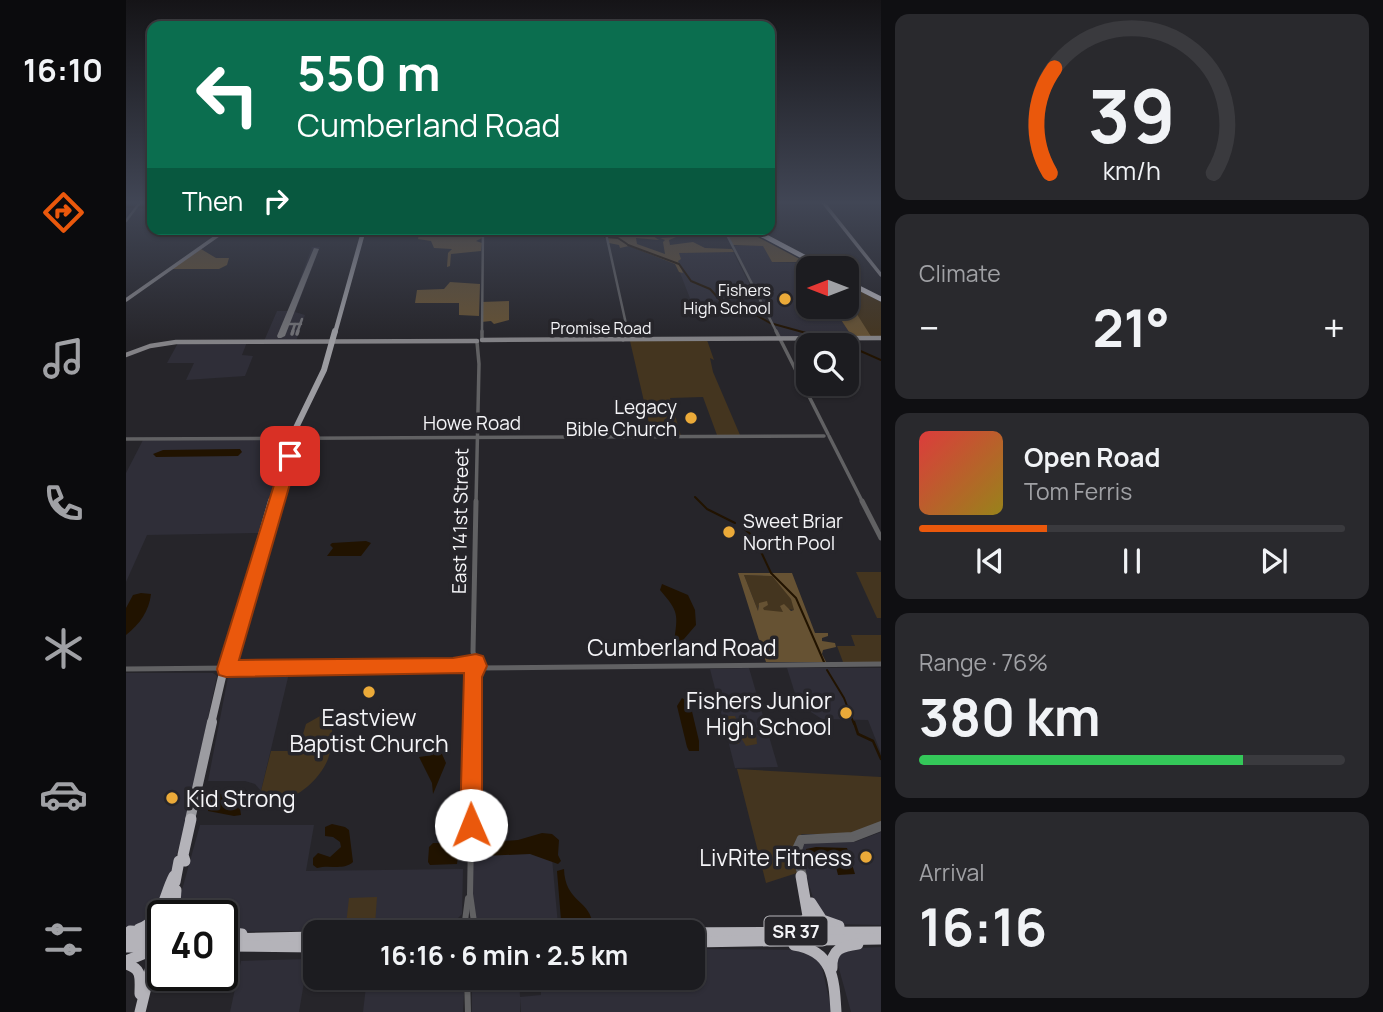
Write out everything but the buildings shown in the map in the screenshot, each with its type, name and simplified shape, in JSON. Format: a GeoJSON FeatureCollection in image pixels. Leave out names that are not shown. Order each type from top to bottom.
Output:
{"type":"FeatureCollection","features":[{"type":"Feature","properties":{"kind":"highway"},"geometry":{"type":"LineString","coordinates":[[859,286],[881,298]]}},
{"type":"Feature","properties":{"kind":"highway"},"geometry":{"type":"LineString","coordinates":[[171,900],[191,818]]}},
{"type":"Feature","properties":{"kind":"highway"},"geometry":{"type":"LineString","coordinates":[[127,934],[149,926],[157,919],[174,876]]}},
{"type":"Feature","properties":{"kind":"highway"},"geometry":{"type":"LineString","coordinates":[[802,876],[814,910],[826,923],[881,930]]}},
{"type":"Feature","properties":{"kind":"highway"},"geometry":{"type":"LineString","coordinates":[[743,937],[803,923],[809,909],[802,876]]}},
{"type":"Feature","properties":{"kind":"highway"},"geometry":{"type":"LineString","coordinates":[[172,900],[176,890]]}},
{"type":"Feature","properties":{"kind":"highway","name":"SR 37"},"geometry":{"type":"LineString","coordinates":[[705,941],[881,930]]}},
{"type":"Feature","properties":{"kind":"highway"},"geometry":{"type":"LineString","coordinates":[[127,934],[147,940]]}},
{"type":"Feature","properties":{"kind":"highway","name":"SR 37"},"geometry":{"type":"LineString","coordinates":[[705,935],[881,941]]}},
{"type":"Feature","properties":{"kind":"highway"},"geometry":{"type":"LineString","coordinates":[[238,936],[264,942]]}},
{"type":"Feature","properties":{"kind":"highway"},"geometry":{"type":"LineString","coordinates":[[743,937],[808,946],[819,952],[829,968],[838,1012]]}},
{"type":"Feature","properties":{"kind":"highway"},"geometry":{"type":"LineString","coordinates":[[238,944],[303,938]]}},
{"type":"Feature","properties":{"kind":"highway"},"geometry":{"type":"LineString","coordinates":[[238,940],[303,946]]}},
{"type":"Feature","properties":{"kind":"highway"},"geometry":{"type":"LineString","coordinates":[[838,1012],[831,962],[833,953],[842,946],[881,941]]}},
{"type":"Feature","properties":{"kind":"highway"},"geometry":{"type":"LineString","coordinates":[[238,948],[264,942]]}},
{"type":"Feature","properties":{"kind":"highway"},"geometry":{"type":"LineString","coordinates":[[126,947],[147,945]]}},
{"type":"Feature","properties":{"kind":"highway"},"geometry":{"type":"LineString","coordinates":[[126,962],[147,952]]}},
{"type":"Feature","properties":{"kind":"highway"},"geometry":{"type":"LineString","coordinates":[[126,962],[140,972],[140,1008]]}},
{"type":"Feature","properties":{"kind":"highway"},"geometry":{"type":"LineString","coordinates":[[140,1008],[147,983]]}},
{"type":"Feature","properties":{"kind":"main road"},"geometry":{"type":"LineString","coordinates":[[126,300],[200,248]]}},
{"type":"Feature","properties":{"kind":"main road"},"geometry":{"type":"LineString","coordinates":[[334,341],[347,302],[360,248]]}},
{"type":"Feature","properties":{"kind":"main road"},"geometry":{"type":"LineString","coordinates":[[191,818],[227,668],[294,438],[322,385],[360,248]]}},
{"type":"Feature","properties":{"kind":"main road"},"geometry":{"type":"LineString","coordinates":[[859,248],[881,273]]}},
{"type":"Feature","properties":{"kind":"main road","name":"Promise Road"},"geometry":{"type":"LineString","coordinates":[[859,338],[881,338]]}},
{"type":"Feature","properties":{"kind":"main road","name":"Promise Road"},"geometry":{"type":"LineString","coordinates":[[126,355],[156,344],[190,342],[796,339]]}},
{"type":"Feature","properties":{"kind":"main road"},"geometry":{"type":"LineString","coordinates":[[176,890],[204,784],[211,747],[209,744]]}},
{"type":"Feature","properties":{"kind":"main road"},"geometry":{"type":"LineString","coordinates":[[170,900],[174,876],[182,861]]}},
{"type":"Feature","properties":{"kind":"main road"},"geometry":{"type":"LineString","coordinates":[[140,1008],[147,983]]}},
{"type":"Feature","properties":{"kind":"street","name":"East 141st Street"},"geometry":{"type":"LineString","coordinates":[[469,920],[469,815],[482,248]]}},
{"type":"Feature","properties":{"kind":"street"},"geometry":{"type":"LineString","coordinates":[[609,248],[626,325],[623,340]]}},
{"type":"Feature","properties":{"kind":"street"},"geometry":{"type":"LineString","coordinates":[[734,248],[825,434],[834,445],[881,538]]}},
{"type":"Feature","properties":{"kind":"street","name":"Howe Road"},"geometry":{"type":"LineString","coordinates":[[126,439],[825,434]]}},
{"type":"Feature","properties":{"kind":"street"},"geometry":{"type":"LineString","coordinates":[[126,669],[473,664]]}},
{"type":"Feature","properties":{"kind":"street","name":"Cumberland Road"},"geometry":{"type":"LineString","coordinates":[[473,664],[881,664]]}},
{"type":"Feature","properties":{"kind":"street"},"geometry":{"type":"LineString","coordinates":[[802,876],[798,843],[808,839],[856,838],[881,826]]}},
{"type":"Feature","properties":{"kind":"street"},"geometry":{"type":"LineString","coordinates":[[468,990],[468,1012]]}},
{"type":"Feature","properties":{"kind":"shaded area"},"geometry":{"type":"Polygon","coordinates":[[[312,248],[320,248],[295,312],[305,315],[296,341],[264,341],[277,311],[288,311],[312,248]]]}},
{"type":"Feature","properties":{"kind":"shaded area"},"geometry":{"type":"Polygon","coordinates":[[[438,248],[481,248],[481,251],[451,254],[450,266],[447,267],[448,253],[452,249],[438,248]]]}},
{"type":"Feature","properties":{"kind":"shaded area"},"geometry":{"type":"Polygon","coordinates":[[[635,248],[649,248],[665,254],[664,248],[732,249],[734,252],[679,253],[681,259],[678,261],[683,273],[679,272],[675,264],[635,248]]]}},
{"type":"Feature","properties":{"kind":"shaded area","name":"Fishers High School"},"geometry":{"type":"Polygon","coordinates":[[[734,248],[765,248],[772,262],[796,263],[796,319],[842,319],[851,333],[796,333],[796,338],[780,338],[734,248]]]}},
{"type":"Feature","properties":{"kind":"shaded area"},"geometry":{"type":"Polygon","coordinates":[[[764,248],[779,248],[796,257],[796,262],[772,262],[764,248]]]}},
{"type":"Feature","properties":{"kind":"shaded area"},"geometry":{"type":"Polygon","coordinates":[[[201,249],[216,258],[229,258],[227,265],[219,269],[171,269],[201,249]]]}},
{"type":"Feature","properties":{"kind":"shaded area"},"geometry":{"type":"Polygon","coordinates":[[[672,252],[733,252],[754,293],[734,294],[736,300],[691,301],[672,252]]]}},
{"type":"Feature","properties":{"kind":"shaded area"},"geometry":{"type":"Polygon","coordinates":[[[450,282],[480,284],[479,316],[459,315],[459,303],[415,303],[417,290],[444,289],[450,282]]]}},
{"type":"Feature","properties":{"kind":"shaded area"},"geometry":{"type":"Polygon","coordinates":[[[859,290],[881,302],[881,338],[859,338],[859,333],[853,333],[850,319],[859,319],[859,290]]]}},
{"type":"Feature","properties":{"kind":"shaded area"},"geometry":{"type":"Polygon","coordinates":[[[509,301],[509,320],[494,324],[491,321],[481,322],[481,302],[509,301]]]}},
{"type":"Feature","properties":{"kind":"shaded area"},"geometry":{"type":"Polygon","coordinates":[[[859,317],[872,338],[859,338],[859,333],[850,333],[841,319],[859,317]]]}},
{"type":"Feature","properties":{"kind":"shaded area"},"geometry":{"type":"Polygon","coordinates":[[[707,340],[714,360],[710,358],[713,372],[740,435],[717,435],[703,397],[670,398],[681,436],[652,436],[630,341],[707,340]]]}},
{"type":"Feature","properties":{"kind":"shaded area"},"geometry":{"type":"Polygon","coordinates":[[[247,342],[242,355],[253,356],[245,376],[186,380],[194,363],[167,363],[178,343],[247,342]]]}},
{"type":"Feature","properties":{"kind":"shaded area"},"geometry":{"type":"Polygon","coordinates":[[[143,440],[289,440],[261,533],[147,535],[126,582],[126,473],[143,440]]]}},
{"type":"Feature","properties":{"kind":"shaded area"},"geometry":{"type":"Polygon","coordinates":[[[240,449],[242,452],[238,456],[156,457],[153,454],[163,450],[240,449]]]}},
{"type":"Feature","properties":{"kind":"shaded area"},"geometry":{"type":"Polygon","coordinates":[[[332,543],[371,543],[361,556],[327,556],[333,548],[330,545],[332,543]]]}},
{"type":"Feature","properties":{"kind":"shaded area"},"geometry":{"type":"Polygon","coordinates":[[[856,572],[881,572],[881,618],[877,618],[856,572]]]}},
{"type":"Feature","properties":{"kind":"shaded area"},"geometry":{"type":"Polygon","coordinates":[[[738,573],[792,573],[815,633],[828,633],[822,641],[835,643],[836,647],[823,650],[826,662],[766,662],[738,573]],[[744,575],[758,611],[759,603],[767,601],[768,605],[764,610],[783,612],[780,606],[784,604],[791,611],[794,610],[791,599],[772,576],[744,575]]]}},
{"type":"Feature","properties":{"kind":"shaded area"},"geometry":{"type":"Polygon","coordinates":[[[744,575],[772,576],[792,599],[794,610],[787,609],[784,613],[764,611],[758,605],[758,611],[744,575]]]}},
{"type":"Feature","properties":{"kind":"shaded area"},"geometry":{"type":"Polygon","coordinates":[[[662,584],[688,595],[695,610],[696,625],[678,646],[674,642],[676,614],[660,590],[662,584]]]}},
{"type":"Feature","properties":{"kind":"shaded area"},"geometry":{"type":"Polygon","coordinates":[[[151,594],[146,612],[126,635],[126,608],[133,595],[151,594]]]}},
{"type":"Feature","properties":{"kind":"shaded area"},"geometry":{"type":"Polygon","coordinates":[[[851,635],[881,635],[881,662],[843,662],[837,646],[855,646],[851,635]]]}},
{"type":"Feature","properties":{"kind":"shaded area"},"geometry":{"type":"Polygon","coordinates":[[[749,668],[778,767],[735,768],[710,669],[749,668]]]}},
{"type":"Feature","properties":{"kind":"shaded area","name":"Fishers Junior High School"},"geometry":{"type":"Polygon","coordinates":[[[787,668],[881,668],[881,753],[868,720],[822,719],[803,707],[797,700],[787,668]]]}},
{"type":"Feature","properties":{"kind":"shaded area"},"geometry":{"type":"Polygon","coordinates":[[[290,669],[261,791],[255,784],[245,781],[208,781],[229,672],[290,669]]]}},
{"type":"Feature","properties":{"kind":"shaded area"},"geometry":{"type":"Polygon","coordinates":[[[126,673],[213,673],[217,676],[196,773],[195,790],[164,900],[147,900],[146,925],[126,927],[126,673]]]}},
{"type":"Feature","properties":{"kind":"shaded area"},"geometry":{"type":"Polygon","coordinates":[[[682,698],[690,703],[699,751],[689,751],[687,747],[677,706],[682,698]]]}},
{"type":"Feature","properties":{"kind":"shaded area"},"geometry":{"type":"Polygon","coordinates":[[[329,711],[331,747],[328,759],[317,777],[309,786],[289,797],[279,799],[261,791],[271,751],[298,751],[306,724],[329,711]]]}},
{"type":"Feature","properties":{"kind":"shaded area"},"geometry":{"type":"Polygon","coordinates":[[[723,716],[735,716],[741,731],[756,734],[757,744],[746,746],[740,736],[737,736],[739,744],[732,744],[723,716]]]}},
{"type":"Feature","properties":{"kind":"shaded area"},"geometry":{"type":"Polygon","coordinates":[[[435,751],[442,754],[446,763],[433,794],[432,783],[419,757],[433,755],[435,751]]]}},
{"type":"Feature","properties":{"kind":"shaded area"},"geometry":{"type":"Polygon","coordinates":[[[737,769],[881,777],[881,822],[848,834],[802,834],[794,847],[797,873],[766,883],[737,769]]]}},
{"type":"Feature","properties":{"kind":"shaded area"},"geometry":{"type":"Polygon","coordinates":[[[242,788],[249,792],[247,805],[240,808],[241,815],[208,811],[213,794],[234,794],[242,788]]]}},
{"type":"Feature","properties":{"kind":"shaded area"},"geometry":{"type":"Polygon","coordinates":[[[332,824],[349,830],[353,862],[345,866],[317,868],[313,865],[313,858],[318,853],[330,857],[341,847],[340,842],[333,837],[325,836],[325,827],[332,824]]]}},
{"type":"Feature","properties":{"kind":"shaded area"},"geometry":{"type":"Polygon","coordinates":[[[200,825],[314,825],[306,871],[463,869],[462,914],[456,920],[303,920],[303,931],[238,932],[238,900],[179,900],[200,825]]]}},
{"type":"Feature","properties":{"kind":"shaded area"},"geometry":{"type":"Polygon","coordinates":[[[881,832],[881,925],[830,924],[818,914],[799,852],[805,842],[855,842],[881,832]]]}},
{"type":"Feature","properties":{"kind":"shaded area"},"geometry":{"type":"Polygon","coordinates":[[[542,833],[552,834],[559,840],[558,855],[561,861],[558,864],[530,854],[484,856],[489,842],[518,840],[542,833]]]}},
{"type":"Feature","properties":{"kind":"shaded area"},"geometry":{"type":"Polygon","coordinates":[[[433,843],[447,843],[459,848],[457,864],[430,865],[429,847],[433,843]]]}},
{"type":"Feature","properties":{"kind":"shaded area"},"geometry":{"type":"Polygon","coordinates":[[[473,847],[551,847],[558,920],[476,920],[472,915],[473,847]]]}},
{"type":"Feature","properties":{"kind":"shaded area"},"geometry":{"type":"Polygon","coordinates":[[[847,848],[855,874],[838,875],[835,863],[830,858],[807,858],[806,849],[847,848]]]}},
{"type":"Feature","properties":{"kind":"shaded area"},"geometry":{"type":"Polygon","coordinates":[[[564,869],[568,888],[590,914],[592,920],[561,920],[557,871],[564,869]]]}},
{"type":"Feature","properties":{"kind":"shaded area"},"geometry":{"type":"Polygon","coordinates":[[[377,897],[375,920],[347,920],[349,898],[377,897]]]}},
{"type":"Feature","properties":{"kind":"shaded area"},"geometry":{"type":"Polygon","coordinates":[[[881,947],[881,1012],[851,1012],[836,958],[844,949],[881,947]]]}},
{"type":"Feature","properties":{"kind":"shaded area"},"geometry":{"type":"Polygon","coordinates":[[[705,949],[809,950],[821,963],[832,1012],[521,1012],[520,998],[520,1012],[472,1012],[472,990],[520,990],[520,997],[541,995],[541,990],[705,990],[705,949]]]}},
{"type":"Feature","properties":{"kind":"shaded area"},"geometry":{"type":"Polygon","coordinates":[[[303,959],[303,988],[299,1012],[230,1012],[235,991],[238,991],[241,961],[303,959]]]}},
{"type":"Feature","properties":{"kind":"shaded area"},"geometry":{"type":"Polygon","coordinates":[[[366,990],[464,990],[463,1012],[363,1012],[366,990]]]}},
{"type":"Feature","properties":{"kind":"waterway"},"geometry":{"type":"LineString","coordinates":[[637,248],[679,264],[691,281],[710,289],[721,301],[744,308],[770,323],[806,333]]}},
{"type":"Feature","properties":{"kind":"waterway"},"geometry":{"type":"LineString","coordinates":[[859,350],[881,360]]}},
{"type":"Feature","properties":{"kind":"waterway"},"geometry":{"type":"LineString","coordinates":[[695,497],[707,509],[735,523]]}},
{"type":"Feature","properties":{"kind":"waterway"},"geometry":{"type":"LineString","coordinates":[[743,528],[754,537],[771,573],[796,598],[824,662]]}},
{"type":"Feature","properties":{"kind":"waterway"},"geometry":{"type":"LineString","coordinates":[[827,670],[844,698],[854,724]]}},
{"type":"Feature","properties":{"kind":"waterway"},"geometry":{"type":"LineString","coordinates":[[854,722],[858,734],[873,741],[881,759]]}},
{"type":"Feature","properties":{"kind":"taxiway"},"geometry":{"type":"LineString","coordinates":[[300,324],[302,319]]}},
{"type":"Feature","properties":{"kind":"taxiway"},"geometry":{"type":"LineString","coordinates":[[286,324],[295,324]]}},
{"type":"Feature","properties":{"kind":"taxiway"},"geometry":{"type":"LineString","coordinates":[[292,333],[295,324]]}},
{"type":"Feature","properties":{"kind":"taxiway"},"geometry":{"type":"LineString","coordinates":[[295,324],[300,324]]}},
{"type":"Feature","properties":{"kind":"taxiway"},"geometry":{"type":"LineString","coordinates":[[297,333],[300,324]]}},
{"type":"Feature","properties":{"kind":"runway"},"geometry":{"type":"LineString","coordinates":[[281,336],[316,249]]}},
{"type":"Feature","properties":{"kind":"place","name":"Fishers High School"},"geometry":{"type":"Point","coordinates":[785,299]}},
{"type":"Feature","properties":{"kind":"place","name":"Legacy Bible Church"},"geometry":{"type":"Point","coordinates":[691,418]}},
{"type":"Feature","properties":{"kind":"place","name":"Sweet Briar North Pool"},"geometry":{"type":"Point","coordinates":[729,532]}},
{"type":"Feature","properties":{"kind":"place","name":"Eastview Baptist Church"},"geometry":{"type":"Point","coordinates":[369,692]}},
{"type":"Feature","properties":{"kind":"place","name":"Fishers Junior High School"},"geometry":{"type":"Point","coordinates":[846,713]}},
{"type":"Feature","properties":{"kind":"place","name":"Kid Strong"},"geometry":{"type":"Point","coordinates":[172,798]}},
{"type":"Feature","properties":{"kind":"place","name":"LivRite Fitness"},"geometry":{"type":"Point","coordinates":[866,857]}},
{"type":"Feature","properties":{"kind":"route"},"geometry":{"type":"LineString","coordinates":[[290,456],[239,634],[226,669],[453,666],[476,662],[472,677],[471,825]]}}]}
